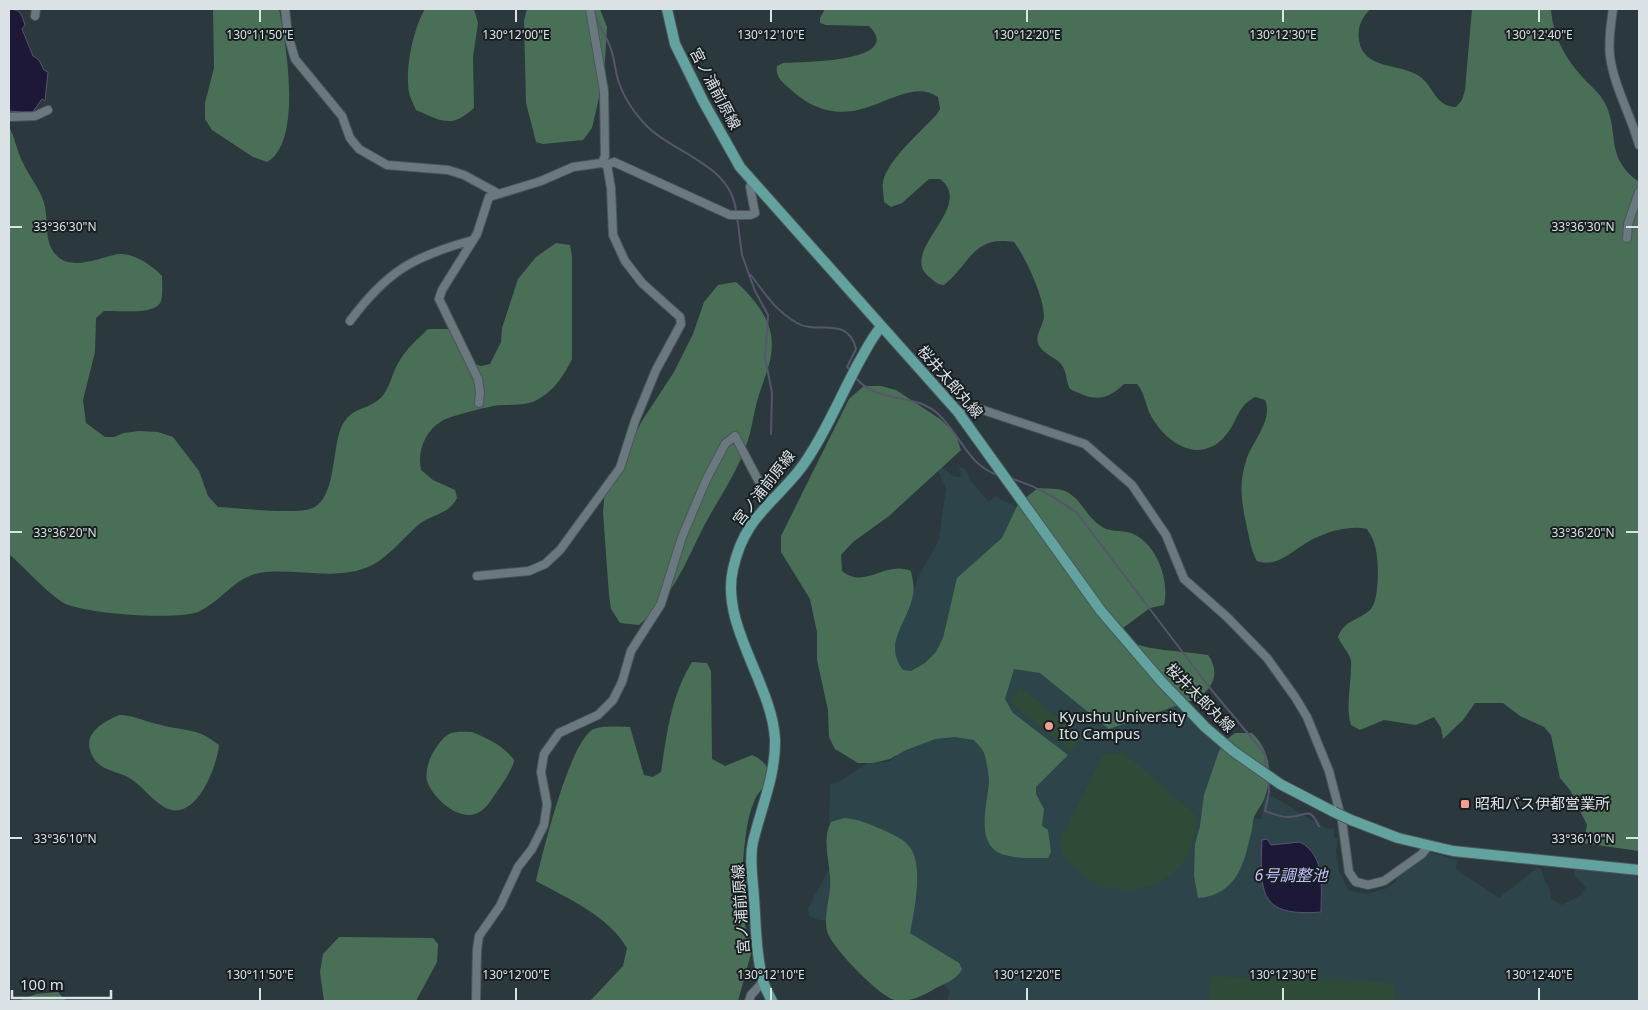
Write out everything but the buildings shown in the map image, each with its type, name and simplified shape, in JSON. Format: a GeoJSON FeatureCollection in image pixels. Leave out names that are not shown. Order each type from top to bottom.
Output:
{"type":"FeatureCollection","features":[{"type":"Feature","properties":{"kind":"main road","name":"宮ノ浦前原線"},"geometry":{"type":"LineString","coordinates":[[668,9],[675,44],[703,101],[740,167],[881,327],[797,473],[750,525],[739,547],[732,571],[732,595],[735,615],[771,716],[775,737],[775,758],[772,773],[753,845],[758,951],[763,982],[772,1001]]}},
{"type":"Feature","properties":{"kind":"main road","name":"桜井太郎丸線"},"geometry":{"type":"LineString","coordinates":[[881,327],[958,412],[1080,584],[1154,674],[1204,727],[1262,772],[1302,797],[1351,820],[1398,838],[1428,846],[1483,855],[1639,870]]}},
{"type":"Feature","properties":{"kind":"street"},"geometry":{"type":"LineString","coordinates":[[285,9],[290,44],[295,59],[342,116],[350,138],[359,149],[387,165],[448,170],[464,175],[497,193]]}},
{"type":"Feature","properties":{"kind":"street"},"geometry":{"type":"LineString","coordinates":[[477,576],[529,571],[545,564],[560,550],[620,468],[635,420],[656,370],[681,324],[680,317],[642,283],[625,261],[613,235],[611,188],[605,164],[604,91],[590,9]]}},
{"type":"Feature","properties":{"kind":"street"},"geometry":{"type":"LineString","coordinates":[[1613,9],[1610,31],[1610,56],[1639,145]]}},
{"type":"Feature","properties":{"kind":"street"},"geometry":{"type":"LineString","coordinates":[[9,117],[35,116],[48,110]]}},
{"type":"Feature","properties":{"kind":"street"},"geometry":{"type":"LineString","coordinates":[[479,403],[478,379],[439,299],[442,290],[477,234],[486,201],[497,193],[525,187],[572,167],[614,162],[730,215],[750,215],[755,212],[750,187],[752,181]]}},
{"type":"Feature","properties":{"kind":"street"},"geometry":{"type":"LineString","coordinates":[[1627,238],[1628,224],[1639,192]]}},
{"type":"Feature","properties":{"kind":"street"},"geometry":{"type":"LineString","coordinates":[[350,321],[368,297],[392,274],[425,256],[473,240]]}},
{"type":"Feature","properties":{"kind":"street"},"geometry":{"type":"LineString","coordinates":[[958,412],[966,408],[977,408],[1085,444],[1132,485],[1166,535],[1184,579],[1228,617],[1267,658],[1303,710],[1330,771],[1342,822],[1349,872],[1356,882],[1368,885],[1384,881],[1422,854],[1428,846]]}},
{"type":"Feature","properties":{"kind":"street"},"geometry":{"type":"LineString","coordinates":[[476,1001],[477,950],[480,936],[500,906],[518,868],[532,849],[544,825],[547,804],[541,772],[544,754],[559,733],[598,715],[613,700],[622,682],[631,651],[661,604],[682,537],[706,480],[725,444],[735,436],[770,501]]}},
{"type":"Feature","properties":{"kind":"street"},"geometry":{"type":"LineString","coordinates":[[748,1001],[763,982]]}},
{"type":"Feature","properties":{"kind":"shaded area","name":"Kyushu University Ito Campus"},"geometry":{"type":"Polygon","coordinates":[[[938,464],[953,476],[961,476],[959,466],[967,470],[969,479],[989,502],[995,496],[1021,509],[1151,679],[1199,729],[1232,759],[1249,818],[1261,819],[1265,798],[1272,796],[1327,829],[1334,828],[1334,838],[1338,839],[1336,852],[1339,872],[1349,891],[1367,894],[1387,888],[1395,882],[1410,860],[1425,851],[1457,860],[1456,870],[1499,898],[1537,868],[1541,869],[1546,883],[1549,885],[1551,899],[1562,905],[1581,895],[1586,887],[1575,876],[1574,867],[1639,874],[1639,1001],[947,1001],[950,991],[943,984],[833,921],[819,920],[809,916],[808,908],[833,861],[834,826],[829,824],[830,784],[841,781],[867,763],[889,762],[915,738],[874,700],[905,601],[914,591],[918,577],[939,540],[946,488],[938,470],[938,464]]]}},
{"type":"Feature","properties":{"kind":"green space"},"geometry":{"type":"Polygon","coordinates":[[[213,9],[279,9],[288,67],[288,114],[285,134],[278,151],[267,162],[253,157],[212,130],[205,119],[205,103],[214,68],[213,9]]]}},
{"type":"Feature","properties":{"kind":"green space"},"geometry":{"type":"Polygon","coordinates":[[[425,9],[474,9],[478,23],[473,57],[474,108],[466,115],[452,121],[440,120],[416,110],[410,94],[408,72],[411,49],[417,27],[425,9]]]}},
{"type":"Feature","properties":{"kind":"green space"},"geometry":{"type":"Polygon","coordinates":[[[527,9],[600,9],[607,27],[604,76],[592,128],[583,140],[543,144],[536,142],[526,103],[524,20],[527,9]]]}},
{"type":"Feature","properties":{"kind":"green space"},"geometry":{"type":"Polygon","coordinates":[[[825,9],[1370,9],[1362,19],[1359,27],[1359,40],[1362,50],[1367,56],[1375,61],[1419,76],[1443,104],[1456,107],[1462,100],[1465,90],[1472,9],[1551,9],[1554,29],[1566,56],[1605,103],[1612,124],[1617,154],[1628,173],[1639,182],[1639,851],[1583,843],[1587,825],[1570,790],[1560,778],[1551,735],[1544,727],[1520,716],[1503,703],[1475,703],[1463,720],[1443,739],[1441,728],[1434,717],[1416,725],[1384,720],[1360,730],[1351,725],[1349,702],[1351,661],[1338,637],[1347,624],[1370,610],[1376,598],[1378,570],[1376,552],[1374,542],[1367,529],[1351,528],[1334,531],[1310,541],[1276,561],[1257,561],[1247,528],[1241,487],[1246,461],[1267,415],[1265,400],[1255,397],[1244,405],[1229,431],[1215,445],[1199,450],[1187,448],[1168,437],[1157,425],[1137,384],[1124,384],[1110,394],[1098,398],[1085,396],[1070,389],[1061,364],[1043,350],[1038,343],[1037,340],[1044,317],[1041,299],[1029,267],[1014,242],[1000,241],[981,247],[944,285],[937,283],[928,276],[922,265],[923,254],[944,215],[949,202],[949,190],[940,179],[929,179],[902,203],[891,207],[884,202],[883,182],[891,164],[898,155],[937,114],[940,109],[938,97],[923,91],[907,93],[854,111],[834,111],[812,105],[789,88],[777,73],[777,66],[783,63],[846,58],[862,54],[873,47],[877,38],[869,26],[826,25],[820,23],[820,18],[825,9]]]}},
{"type":"Feature","properties":{"kind":"green space"},"geometry":{"type":"Polygon","coordinates":[[[9,127],[21,159],[43,200],[49,242],[56,255],[63,260],[78,263],[125,254],[143,261],[162,276],[162,298],[158,306],[152,309],[136,311],[104,311],[96,318],[95,352],[83,400],[86,423],[105,437],[114,437],[124,433],[139,431],[158,432],[173,437],[199,471],[208,496],[218,507],[294,511],[313,508],[326,494],[330,483],[338,437],[345,421],[350,415],[373,403],[384,394],[398,364],[409,348],[428,329],[448,329],[461,341],[474,364],[481,366],[490,364],[501,342],[502,328],[518,279],[536,257],[556,243],[570,245],[572,257],[572,359],[557,383],[541,398],[530,403],[495,406],[451,417],[442,421],[431,430],[421,449],[421,470],[433,480],[455,490],[457,498],[449,508],[423,521],[384,557],[366,568],[353,572],[324,574],[267,572],[256,574],[239,582],[200,611],[173,616],[109,613],[89,610],[62,602],[9,554],[9,127]]]}},
{"type":"Feature","properties":{"kind":"green space"},"geometry":{"type":"Polygon","coordinates":[[[736,282],[753,299],[763,313],[772,343],[772,352],[756,404],[748,440],[732,476],[670,591],[639,625],[620,623],[611,609],[609,595],[603,512],[605,490],[642,421],[674,372],[693,334],[704,302],[718,285],[736,282]]]}},
{"type":"Feature","properties":{"kind":"green space"},"geometry":{"type":"Polygon","coordinates":[[[864,386],[881,386],[896,390],[940,419],[955,433],[961,450],[889,516],[853,542],[841,555],[842,571],[851,576],[867,576],[892,569],[911,571],[914,585],[911,604],[899,632],[895,650],[897,660],[903,670],[911,671],[925,663],[936,652],[943,638],[957,578],[1002,538],[1018,504],[1038,488],[1055,489],[1071,494],[1101,526],[1107,529],[1131,533],[1140,538],[1154,553],[1165,584],[1164,605],[1150,608],[1123,628],[1120,638],[1142,646],[1208,655],[1212,661],[1214,678],[1212,684],[1199,698],[1109,729],[1040,673],[1014,669],[1005,699],[1013,713],[1068,755],[1036,787],[1036,794],[1044,809],[1042,826],[1048,830],[1051,852],[1048,858],[1021,858],[1005,855],[995,851],[989,843],[985,824],[989,783],[988,770],[985,756],[974,740],[955,737],[935,739],[906,750],[890,759],[873,763],[858,763],[835,749],[829,737],[828,710],[817,660],[817,632],[810,599],[781,552],[781,536],[849,399],[864,386]]]}},
{"type":"Feature","properties":{"kind":"green space"},"geometry":{"type":"Polygon","coordinates":[[[692,662],[707,663],[711,671],[712,759],[725,766],[752,755],[764,763],[768,771],[768,778],[756,796],[752,807],[746,834],[742,870],[748,876],[745,926],[752,950],[738,1001],[590,1001],[623,966],[627,948],[610,926],[598,917],[574,901],[536,881],[558,800],[566,776],[583,740],[596,728],[630,727],[644,775],[653,777],[661,772],[675,701],[679,688],[692,662]]]}},
{"type":"Feature","properties":{"kind":"green space"},"geometry":{"type":"Polygon","coordinates":[[[1020,687],[1083,737],[1072,752],[1009,702],[1020,687]]]}},
{"type":"Feature","properties":{"kind":"green space"},"geometry":{"type":"Polygon","coordinates":[[[119,715],[196,732],[219,745],[209,779],[194,801],[185,808],[175,810],[164,807],[131,779],[103,767],[96,761],[89,746],[92,734],[101,725],[119,715]]]}},
{"type":"Feature","properties":{"kind":"green space"},"geometry":{"type":"Polygon","coordinates":[[[454,732],[472,732],[500,746],[514,760],[507,776],[487,805],[481,811],[465,815],[449,808],[435,795],[427,781],[427,774],[432,754],[445,737],[454,732]]]}},
{"type":"Feature","properties":{"kind":"green space"},"geometry":{"type":"Polygon","coordinates":[[[1235,733],[1252,733],[1263,747],[1269,771],[1267,788],[1264,800],[1254,817],[1245,856],[1236,876],[1230,885],[1221,891],[1211,896],[1198,898],[1194,876],[1195,844],[1200,826],[1204,795],[1219,751],[1226,740],[1235,733]]]}},
{"type":"Feature","properties":{"kind":"green space"},"geometry":{"type":"Polygon","coordinates":[[[1123,752],[1194,813],[1198,822],[1188,854],[1176,870],[1164,879],[1151,885],[1123,890],[1109,888],[1083,876],[1065,857],[1060,840],[1103,755],[1123,752]]]}},
{"type":"Feature","properties":{"kind":"green space"},"geometry":{"type":"Polygon","coordinates":[[[844,818],[881,829],[908,845],[916,863],[917,875],[916,900],[910,933],[959,963],[962,969],[952,980],[918,997],[901,1001],[895,1000],[888,997],[868,981],[846,959],[830,938],[826,924],[830,891],[827,835],[831,822],[844,818]]]}},
{"type":"Feature","properties":{"kind":"green space"},"geometry":{"type":"Polygon","coordinates":[[[339,937],[433,938],[438,944],[437,962],[416,1001],[324,1001],[320,972],[323,954],[339,937]]]}},
{"type":"Feature","properties":{"kind":"green space"},"geometry":{"type":"Polygon","coordinates":[[[1209,976],[1374,981],[1395,985],[1395,1001],[1209,1001],[1209,976]]]}},
{"type":"Feature","properties":{"kind":"green space"},"geometry":{"type":"Polygon","coordinates":[[[58,992],[66,1001],[18,1001],[36,994],[58,992]]]}},
{"type":"Feature","properties":{"kind":"water"},"geometry":{"type":"Polygon","coordinates":[[[9,9],[16,10],[20,14],[25,25],[22,29],[33,56],[39,60],[44,70],[48,72],[45,101],[42,99],[32,113],[9,111],[9,9]]]}},
{"type":"Feature","properties":{"kind":"water","name":"6号調整池"},"geometry":{"type":"Polygon","coordinates":[[[1267,839],[1271,845],[1300,842],[1314,855],[1320,873],[1321,912],[1301,913],[1285,910],[1275,905],[1268,898],[1263,887],[1261,859],[1262,840],[1267,839]]]}},
{"type":"Feature","properties":{"kind":"waterway"},"geometry":{"type":"LineString","coordinates":[[594,11],[611,49],[621,88],[632,109],[655,133],[712,170],[724,182],[732,195],[736,212]]}},
{"type":"Feature","properties":{"kind":"waterway"},"geometry":{"type":"LineString","coordinates":[[737,216],[742,255],[755,291],[768,315],[765,357],[772,393],[771,434]]}},
{"type":"Feature","properties":{"kind":"waterway"},"geometry":{"type":"LineString","coordinates":[[751,275],[777,308],[797,323],[805,326],[839,329],[846,332],[852,339],[856,349],[847,367],[851,371]]}},
{"type":"Feature","properties":{"kind":"waterway"},"geometry":{"type":"LineString","coordinates":[[855,377],[864,386],[874,391],[917,402],[937,413],[971,456],[988,471],[998,475]]}},
{"type":"Feature","properties":{"kind":"waterway"},"geometry":{"type":"LineString","coordinates":[[1010,478],[1045,493],[1077,513],[1209,687],[1265,754],[1266,770]]}},
{"type":"Feature","properties":{"kind":"waterway"},"geometry":{"type":"LineString","coordinates":[[1268,779],[1269,792],[1265,811],[1287,817],[1307,813],[1312,816],[1319,826]]}},
{"type":"Feature","properties":{"kind":"place","name":"Kyushu University Ito Campus"},"geometry":{"type":"Point","coordinates":[1049,726]}},
{"type":"Feature","properties":{"kind":"place","name":"昭和バス伊都営業所"},"geometry":{"type":"Point","coordinates":[1465,804]}}]}
